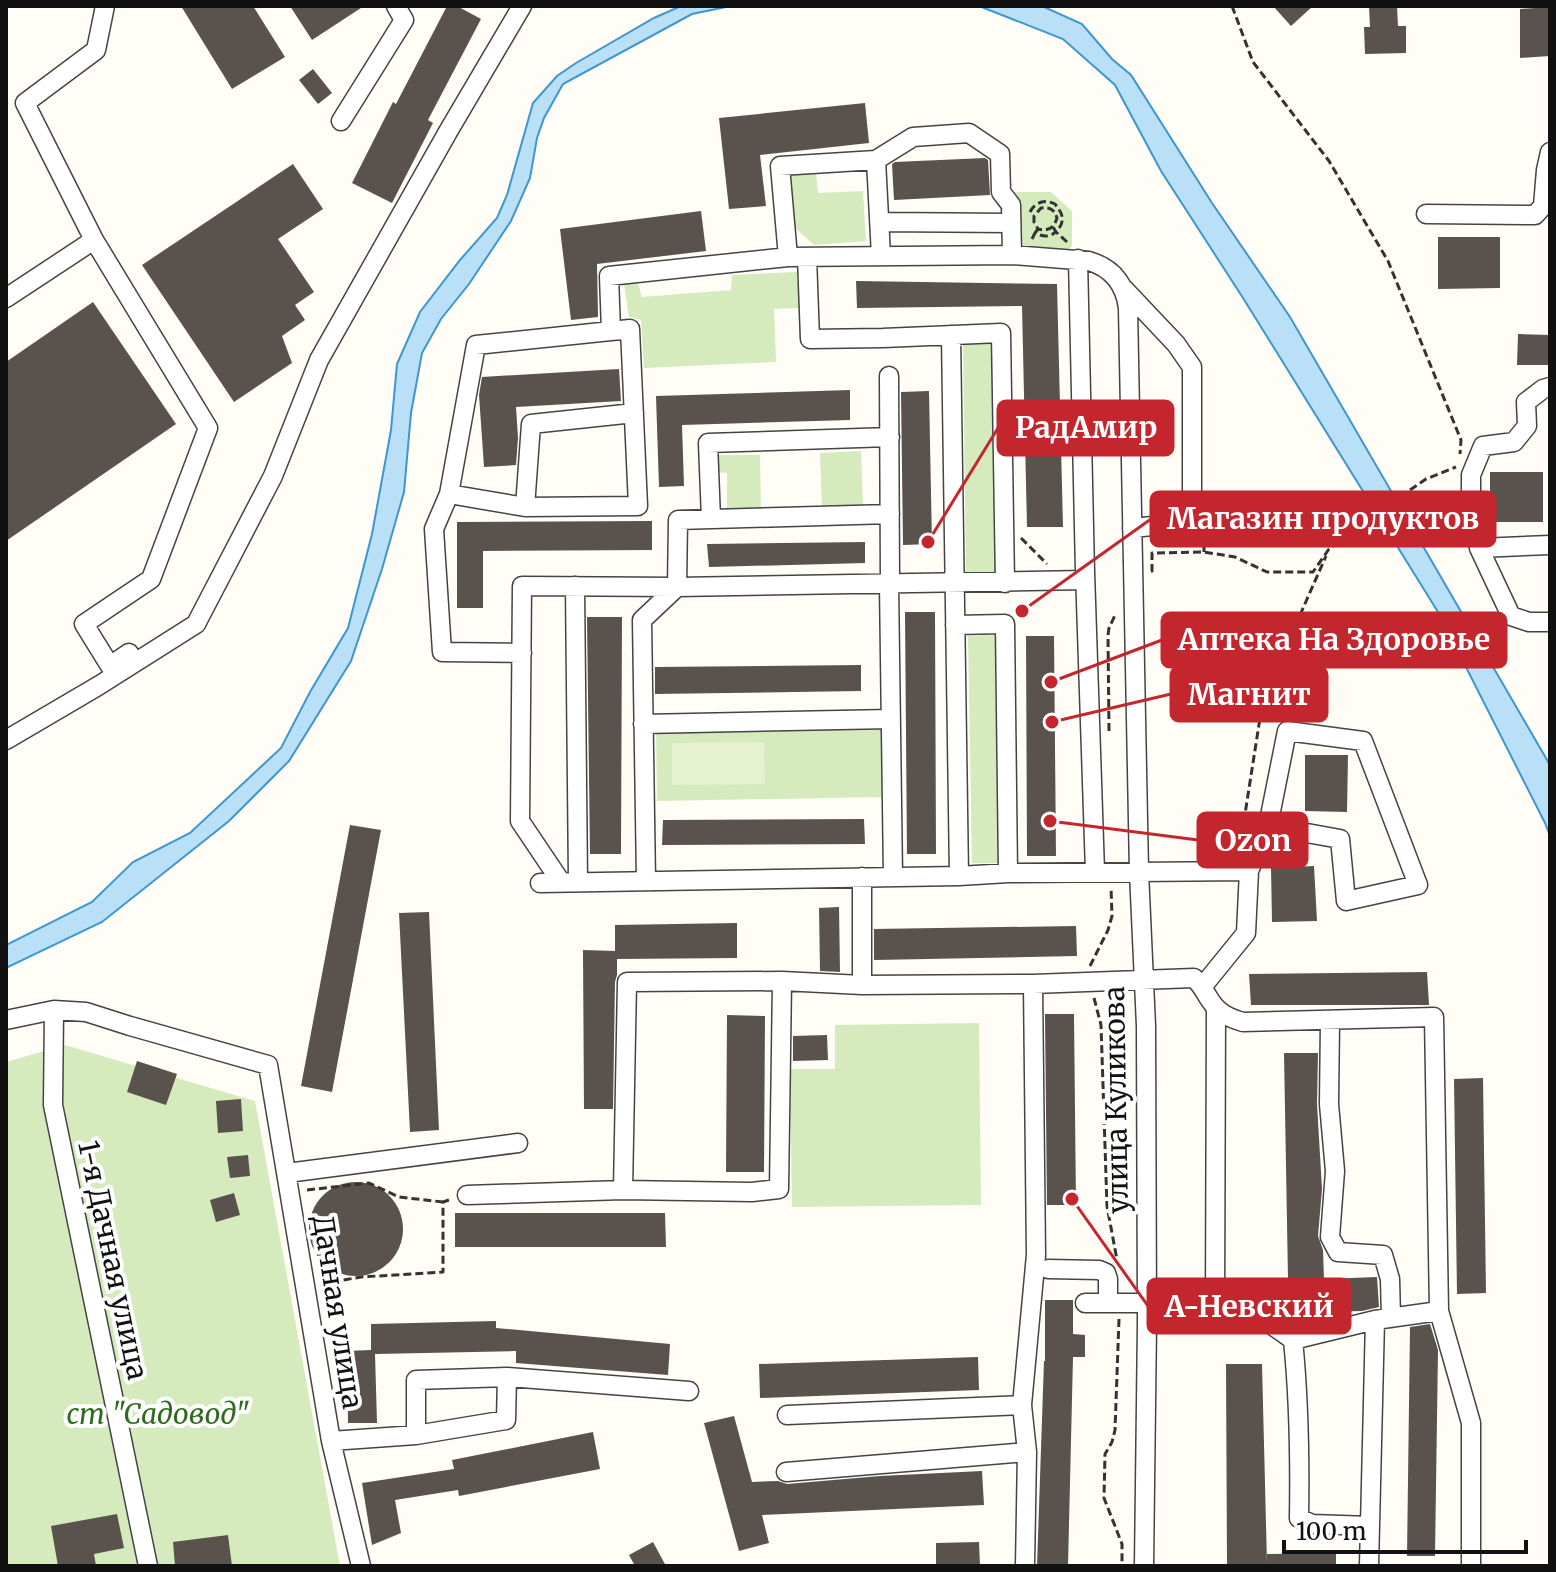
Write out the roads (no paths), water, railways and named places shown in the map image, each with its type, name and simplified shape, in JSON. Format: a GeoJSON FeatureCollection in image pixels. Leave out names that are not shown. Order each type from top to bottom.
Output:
{"type":"FeatureCollection","features":[{"type":"Feature","properties":{"kind":"street"},"geometry":{"type":"LineString","coordinates":[[105,6],[96,50],[25,103],[94,240],[208,428],[151,579],[84,624],[110,666],[165,629]]}},
{"type":"Feature","properties":{"kind":"street"},"geometry":{"type":"LineString","coordinates":[[341,121],[404,20],[396,6]]}},
{"type":"Feature","properties":{"kind":"street"},"geometry":{"type":"LineString","coordinates":[[6,740],[196,624],[273,476],[319,360],[522,6]]}},
{"type":"Feature","properties":{"kind":"street"},"geometry":{"type":"LineString","coordinates":[[1005,583],[1001,333],[810,339],[780,166],[876,160],[913,137],[969,133],[1000,154],[1001,192],[1019,221],[1012,255]]}},
{"type":"Feature","properties":{"kind":"street"},"geometry":{"type":"LineString","coordinates":[[1426,214],[1535,215],[1543,206],[1550,152]]}},
{"type":"Feature","properties":{"kind":"street"},"geometry":{"type":"LineString","coordinates":[[876,160],[881,256]]}},
{"type":"Feature","properties":{"kind":"street"},"geometry":{"type":"LineString","coordinates":[[880,222],[1019,221]]}},
{"type":"Feature","properties":{"kind":"street"},"geometry":{"type":"LineString","coordinates":[[6,298],[94,240]]}},
{"type":"Feature","properties":{"kind":"street"},"geometry":{"type":"LineString","coordinates":[[611,331],[609,276],[797,257],[1076,254],[1100,265],[1117,278],[1176,344],[1192,367],[1192,498],[1189,511],[1163,525],[1132,528]]}},
{"type":"Feature","properties":{"kind":"street"},"geometry":{"type":"LineString","coordinates":[[1076,254],[1085,580],[1103,872]]}},
{"type":"Feature","properties":{"kind":"street","name":"улица Куликова"},"geometry":{"type":"LineString","coordinates":[[1122,287],[1128,308],[1139,872],[1146,1026],[1144,1566]]}},
{"type":"Feature","properties":{"kind":"street"},"geometry":{"type":"LineString","coordinates":[[449,494],[525,507],[638,506],[630,329],[476,345],[449,494],[434,529],[442,652],[522,653]]}},
{"type":"Feature","properties":{"kind":"street"},"geometry":{"type":"LineString","coordinates":[[951,335],[959,876]]}},
{"type":"Feature","properties":{"kind":"street"},"geometry":{"type":"LineString","coordinates":[[889,376],[893,877]]}},
{"type":"Feature","properties":{"kind":"street"},"geometry":{"type":"LineString","coordinates":[[1550,387],[1526,402],[1527,426],[1514,442],[1483,446],[1471,475],[1471,508],[1479,548],[1511,616],[1529,622],[1550,622]]}},
{"type":"Feature","properties":{"kind":"street"},"geometry":{"type":"LineString","coordinates":[[525,507],[531,424],[634,413]]}},
{"type":"Feature","properties":{"kind":"street"},"geometry":{"type":"LineString","coordinates":[[711,519],[708,443],[890,437]]}},
{"type":"Feature","properties":{"kind":"street"},"geometry":{"type":"LineString","coordinates":[[646,881],[642,620],[677,587],[678,520],[890,514]]}},
{"type":"Feature","properties":{"kind":"street"},"geometry":{"type":"LineString","coordinates":[[1479,548],[1550,545]]}},
{"type":"Feature","properties":{"kind":"street"},"geometry":{"type":"LineString","coordinates":[[570,882],[520,821],[522,586],[677,587],[1085,580]]}},
{"type":"Feature","properties":{"kind":"street"},"geometry":{"type":"LineString","coordinates":[[570,882],[575,586]]}},
{"type":"Feature","properties":{"kind":"street"},"geometry":{"type":"LineString","coordinates":[[955,625],[1005,624],[1008,873]]}},
{"type":"Feature","properties":{"kind":"street"},"geometry":{"type":"LineString","coordinates":[[643,724],[891,719]]}},
{"type":"Feature","properties":{"kind":"street"},"geometry":{"type":"LineString","coordinates":[[1203,986],[1246,933],[1242,871],[1268,826],[1287,731],[1363,741],[1418,885],[1346,901],[1340,839],[1268,826]]}},
{"type":"Feature","properties":{"kind":"street"},"geometry":{"type":"LineString","coordinates":[[540,883],[1242,871]]}},
{"type":"Feature","properties":{"kind":"street"},"geometry":{"type":"LineString","coordinates":[[862,877],[862,985]]}},
{"type":"Feature","properties":{"kind":"street"},"geometry":{"type":"LineString","coordinates":[[623,1190],[627,982],[1033,984],[1194,978],[1203,986],[1216,1009],[1228,1018],[1243,1022],[1434,1017],[1439,1311],[1471,1423],[1471,1566]]}},
{"type":"Feature","properties":{"kind":"street"},"geometry":{"type":"LineString","coordinates":[[467,1195],[623,1190],[752,1192],[779,1189],[782,981]]}},
{"type":"Feature","properties":{"kind":"street"},"geometry":{"type":"LineString","coordinates":[[1025,1566],[1027,1452],[1022,1405],[1036,1255],[1033,984]]}},
{"type":"Feature","properties":{"kind":"street"},"geometry":{"type":"LineString","coordinates":[[1215,1311],[1216,1009]]}},
{"type":"Feature","properties":{"kind":"street"},"geometry":{"type":"LineString","coordinates":[[6,1020],[54,1010]]}},
{"type":"Feature","properties":{"kind":"street","name":"Дачная улица"},"geometry":{"type":"LineString","coordinates":[[54,1010],[86,1012],[268,1065],[331,1441],[361,1566]]}},
{"type":"Feature","properties":{"kind":"street","name":"1-я Дачная улица"},"geometry":{"type":"LineString","coordinates":[[54,1010],[53,1105],[148,1566]]}},
{"type":"Feature","properties":{"kind":"street"},"geometry":{"type":"LineString","coordinates":[[1330,1021],[1329,1104],[1335,1171],[1330,1237],[1338,1252],[1383,1255],[1390,1279],[1383,1319],[1369,1566]]}},
{"type":"Feature","properties":{"kind":"street"},"geometry":{"type":"LineString","coordinates":[[288,1182],[302,1170],[518,1143]]}},
{"type":"Feature","properties":{"kind":"street"},"geometry":{"type":"LineString","coordinates":[[1048,1269],[1099,1270],[1106,1273],[1114,1303]]}},
{"type":"Feature","properties":{"kind":"street"},"geometry":{"type":"LineString","coordinates":[[1085,1303],[1147,1303]]}},
{"type":"Feature","properties":{"kind":"street"},"geometry":{"type":"LineString","coordinates":[[1147,1323],[1199,1311],[1259,1316],[1293,1340],[1383,1319],[1439,1311]]}},
{"type":"Feature","properties":{"kind":"street"},"geometry":{"type":"LineString","coordinates":[[1293,1340],[1300,1461],[1299,1518],[1312,1524],[1370,1526]]}},
{"type":"Feature","properties":{"kind":"street"},"geometry":{"type":"LineString","coordinates":[[331,1441],[416,1435],[506,1420],[507,1377]]}},
{"type":"Feature","properties":{"kind":"street"},"geometry":{"type":"LineString","coordinates":[[416,1435],[416,1380],[507,1377],[689,1391]]}},
{"type":"Feature","properties":{"kind":"street"},"geometry":{"type":"LineString","coordinates":[[787,1415],[1022,1405]]}},
{"type":"Feature","properties":{"kind":"street"},"geometry":{"type":"LineString","coordinates":[[786,1472],[1027,1452]]}},
{"type":"Feature","properties":{"kind":"water"},"geometry":{"type":"Polygon","coordinates":[[[681,6],[731,6],[692,14],[563,84],[544,118],[530,178],[511,221],[469,284],[441,319],[422,353],[411,413],[404,492],[382,569],[351,661],[289,761],[229,821],[102,922],[6,968],[6,945],[92,902],[133,862],[190,833],[281,748],[348,628],[372,534],[391,430],[397,364],[420,312],[497,218],[507,195],[533,103],[557,76],[576,63],[681,6]]]}},
{"type":"Feature","properties":{"kind":"water"},"geometry":{"type":"Polygon","coordinates":[[[979,6],[1042,6],[1082,24],[1112,59],[1131,75],[1212,203],[1290,317],[1550,765],[1550,836],[1438,612],[1161,171],[1115,85],[1063,39],[979,6]]]}},
{"type":"Feature","properties":{"kind":"place","name":"РадАмир"},"geometry":{"type":"Point","coordinates":[928,542]}},
{"type":"Feature","properties":{"kind":"place","name":"Магазин продуктов"},"geometry":{"type":"Point","coordinates":[1022,611]}},
{"type":"Feature","properties":{"kind":"place","name":"Аптека На Здоровье"},"geometry":{"type":"Point","coordinates":[1051,682]}},
{"type":"Feature","properties":{"kind":"place","name":"Магнит"},"geometry":{"type":"Point","coordinates":[1052,722]}},
{"type":"Feature","properties":{"kind":"place","name":"Ozon"},"geometry":{"type":"Point","coordinates":[1050,821]}},
{"type":"Feature","properties":{"kind":"place","name":"А-Невский"},"geometry":{"type":"Point","coordinates":[1072,1199]}},
{"type":"Feature","properties":{"kind":"park label","name":"ст \"Садовод\""},"geometry":{"type":"Point","coordinates":[158,1414]}}]}
